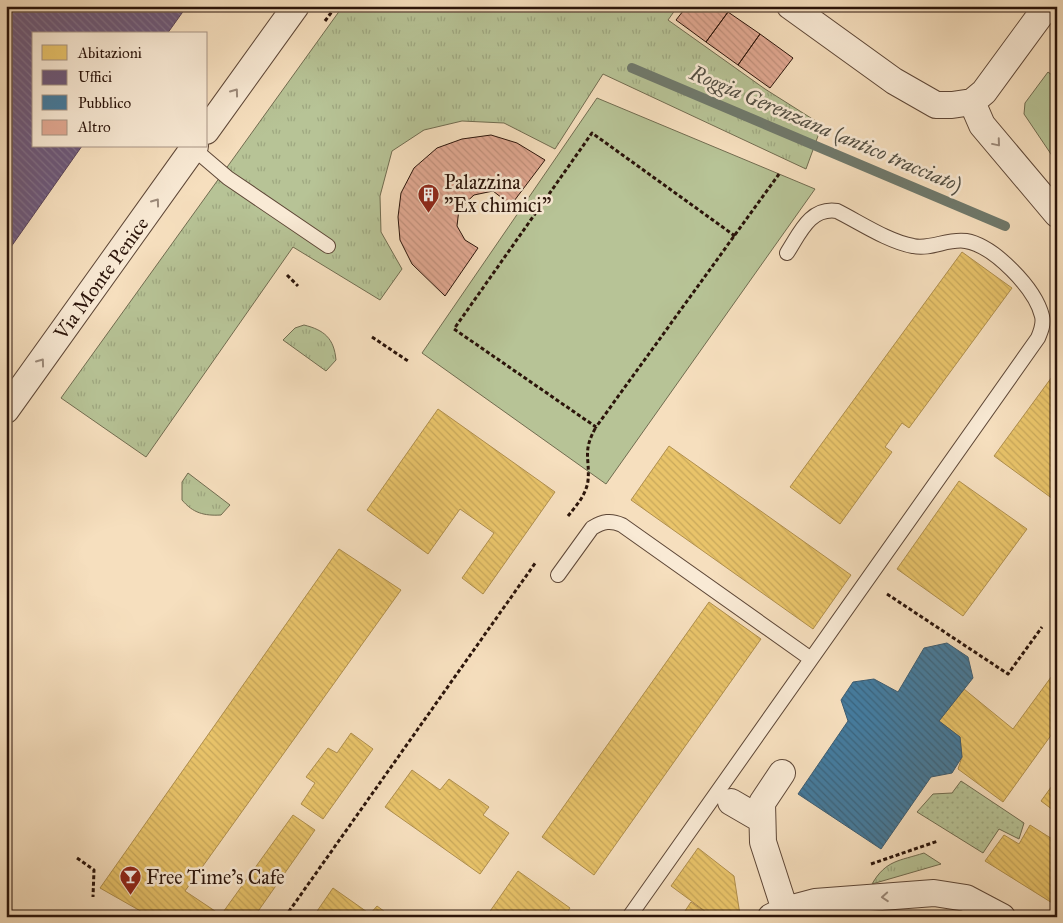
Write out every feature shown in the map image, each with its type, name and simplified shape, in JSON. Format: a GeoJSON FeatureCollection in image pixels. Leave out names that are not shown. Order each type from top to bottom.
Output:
{"type":"FeatureCollection","features":[{"type":"Feature","properties":{"kind":"street","name":"Via Monte Penice"},"geometry":{"type":"LineString","coordinates":[[208,128],[296,6]]}},
{"type":"Feature","properties":{"kind":"street"},"geometry":{"type":"LineString","coordinates":[[790,6],[894,81],[936,105],[952,106],[972,102],[984,92],[996,79],[1047,6]]}},
{"type":"Feature","properties":{"kind":"street"},"geometry":{"type":"LineString","coordinates":[[972,102],[982,125],[1057,214]]}},
{"type":"Feature","properties":{"kind":"street","name":"Via Monte Penice"},"geometry":{"type":"LineString","coordinates":[[6,410],[194,148]]}},
{"type":"Feature","properties":{"kind":"street"},"geometry":{"type":"LineString","coordinates":[[782,773],[762,803],[763,842],[778,913],[815,902],[934,893],[966,898],[1002,917]]}},
{"type":"Feature","properties":{"kind":"street"},"geometry":{"type":"LineString","coordinates":[[731,802],[762,820]]}},
{"type":"Feature","properties":{"kind":"lane"},"geometry":{"type":"LineString","coordinates":[[203,148],[228,178],[328,246]]}},
{"type":"Feature","properties":{"kind":"lane"},"geometry":{"type":"LineString","coordinates":[[628,917],[1038,338],[1042,327],[1042,317],[1039,308],[1014,272],[983,248],[968,242],[957,240],[936,246],[913,246],[837,212],[828,210],[814,214],[787,253]]}},
{"type":"Feature","properties":{"kind":"lane"},"geometry":{"type":"LineString","coordinates":[[558,576],[592,528],[600,523],[615,522],[622,525],[811,659]]}},
{"type":"Feature","properties":{"kind":"path"},"geometry":{"type":"LineString","coordinates":[[325,21],[336,6]]}},
{"type":"Feature","properties":{"kind":"path"},"geometry":{"type":"LineString","coordinates":[[596,427],[454,329],[592,133],[735,236]]}},
{"type":"Feature","properties":{"kind":"path"},"geometry":{"type":"LineString","coordinates":[[566,520],[586,489],[588,481],[586,452],[588,441],[596,427],[780,174]]}},
{"type":"Feature","properties":{"kind":"path"},"geometry":{"type":"LineString","coordinates":[[287,274],[298,286]]}},
{"type":"Feature","properties":{"kind":"path"},"geometry":{"type":"LineString","coordinates":[[372,338],[408,361]]}},
{"type":"Feature","properties":{"kind":"path"},"geometry":{"type":"LineString","coordinates":[[286,917],[537,561]]}},
{"type":"Feature","properties":{"kind":"path"},"geometry":{"type":"LineString","coordinates":[[882,601],[888,593],[1008,674],[1042,627]]}},
{"type":"Feature","properties":{"kind":"path"},"geometry":{"type":"LineString","coordinates":[[871,864],[938,841]]}},
{"type":"Feature","properties":{"kind":"path"},"geometry":{"type":"LineString","coordinates":[[77,858],[94,870],[94,897]]}},
{"type":"Feature","properties":{"kind":"green space"},"geometry":{"type":"Polygon","coordinates":[[[343,6],[678,6],[668,20],[765,89],[822,125],[806,169],[603,74],[555,149],[504,123],[462,121],[424,130],[392,151],[380,196],[381,232],[402,269],[380,300],[293,247],[146,457],[61,398],[343,6]]]}},
{"type":"Feature","properties":{"kind":"green space"},"geometry":{"type":"Polygon","coordinates":[[[1048,72],[1057,79],[1057,163],[1024,114],[1025,103],[1048,72]]]}},
{"type":"Feature","properties":{"kind":"green space"},"geometry":{"type":"Polygon","coordinates":[[[597,98],[815,189],[606,484],[422,353],[597,98]]]}},
{"type":"Feature","properties":{"kind":"green space"},"geometry":{"type":"Polygon","coordinates":[[[304,325],[322,332],[333,346],[336,360],[326,371],[283,340],[295,328],[304,325]]]}},
{"type":"Feature","properties":{"kind":"green space"},"geometry":{"type":"Polygon","coordinates":[[[188,473],[230,505],[221,515],[199,513],[182,500],[182,482],[188,473]]]}},
{"type":"Feature","properties":{"kind":"green space"},"geometry":{"type":"Polygon","coordinates":[[[961,781],[1024,823],[1019,839],[999,829],[983,853],[917,812],[933,794],[952,793],[961,781]]]}},
{"type":"Feature","properties":{"kind":"green space"},"geometry":{"type":"Polygon","coordinates":[[[924,853],[941,864],[872,884],[883,870],[894,862],[924,853]]]}},
{"type":"Feature","properties":{"kind":"building: Abitazioni"},"geometry":{"type":"Polygon","coordinates":[[[962,252],[1012,288],[909,428],[902,423],[885,447],[892,452],[840,524],[790,487],[962,252]]]}},
{"type":"Feature","properties":{"kind":"building: Abitazioni"},"geometry":{"type":"Polygon","coordinates":[[[1057,370],[1057,502],[994,456],[1057,370]]]}},
{"type":"Feature","properties":{"kind":"building: Abitazioni"},"geometry":{"type":"Polygon","coordinates":[[[438,409],[555,492],[483,594],[462,578],[494,533],[460,509],[428,554],[367,510],[438,409]]]}},
{"type":"Feature","properties":{"kind":"building: Abitazioni"},"geometry":{"type":"Polygon","coordinates":[[[669,446],[851,575],[813,629],[631,500],[669,446]]]}},
{"type":"Feature","properties":{"kind":"building: Abitazioni"},"geometry":{"type":"Polygon","coordinates":[[[959,481],[1027,529],[963,616],[897,569],[959,481]]]}},
{"type":"Feature","properties":{"kind":"building: Abitazioni"},"geometry":{"type":"Polygon","coordinates":[[[339,549],[401,590],[185,891],[221,915],[293,815],[315,830],[254,917],[151,917],[100,888],[339,549]]]}},
{"type":"Feature","properties":{"kind":"building: Abitazioni"},"geometry":{"type":"Polygon","coordinates":[[[709,602],[761,639],[594,875],[542,837],[709,602]]]}},
{"type":"Feature","properties":{"kind":"building: Abitazioni"},"geometry":{"type":"Polygon","coordinates":[[[1057,669],[1057,727],[1003,802],[958,769],[962,757],[960,737],[939,721],[964,689],[1013,729],[1057,669]]]}},
{"type":"Feature","properties":{"kind":"building: Abitazioni"},"geometry":{"type":"Polygon","coordinates":[[[351,733],[373,749],[323,819],[301,804],[315,783],[306,777],[328,748],[337,753],[351,733]]]}},
{"type":"Feature","properties":{"kind":"building: Abitazioni"},"geometry":{"type":"Polygon","coordinates":[[[412,770],[440,790],[449,779],[489,807],[483,815],[509,833],[480,874],[385,807],[412,770]]]}},
{"type":"Feature","properties":{"kind":"building: Abitazioni"},"geometry":{"type":"Polygon","coordinates":[[[1057,779],[1057,813],[1041,801],[1057,779]]]}},
{"type":"Feature","properties":{"kind":"building: Abitazioni"},"geometry":{"type":"Polygon","coordinates":[[[1030,825],[1057,842],[1057,906],[985,861],[1004,835],[1019,844],[1030,825]]]}},
{"type":"Feature","properties":{"kind":"building: Abitazioni"},"geometry":{"type":"Polygon","coordinates":[[[698,848],[734,876],[740,915],[738,917],[713,917],[671,886],[698,848]]]}},
{"type":"Feature","properties":{"kind":"building: Abitazioni"},"geometry":{"type":"Polygon","coordinates":[[[518,871],[570,908],[564,917],[486,917],[518,871]]]}},
{"type":"Feature","properties":{"kind":"building: Abitazioni"},"geometry":{"type":"Polygon","coordinates":[[[333,888],[370,914],[377,906],[392,917],[313,917],[333,888]]]}},
{"type":"Feature","properties":{"kind":"building: Abitazioni"},"geometry":{"type":"Polygon","coordinates":[[[691,902],[713,917],[681,917],[691,902]]]}},
{"type":"Feature","properties":{"kind":"building: Uffici"},"geometry":{"type":"Polygon","coordinates":[[[6,6],[16,10],[19,6],[187,6],[168,32],[32,32],[32,148],[81,148],[6,254],[6,6]]]}},
{"type":"Feature","properties":{"kind":"building: Pubblico"},"geometry":{"type":"Polygon","coordinates":[[[947,643],[968,657],[973,678],[939,721],[960,737],[962,757],[952,773],[931,777],[881,849],[798,794],[848,721],[841,700],[853,682],[874,679],[898,692],[924,648],[947,643]]]}},
{"type":"Feature","properties":{"kind":"building: Altro"},"geometry":{"type":"Polygon","coordinates":[[[687,6],[720,6],[728,12],[706,42],[676,20],[687,6]]]}},
{"type":"Feature","properties":{"kind":"building: Altro"},"geometry":{"type":"Polygon","coordinates":[[[728,12],[760,34],[738,65],[706,42],[728,12]]]}},
{"type":"Feature","properties":{"kind":"building: Altro"},"geometry":{"type":"Polygon","coordinates":[[[760,34],[793,58],[770,88],[738,65],[760,34]]]}},
{"type":"Feature","properties":{"kind":"building: Altro","name":"Palazzina \"Ex chimici\""},"geometry":{"type":"Polygon","coordinates":[[[491,135],[517,143],[545,160],[511,205],[493,191],[474,195],[459,209],[457,226],[465,240],[478,248],[445,296],[412,264],[400,240],[398,217],[401,193],[414,168],[437,148],[462,139],[491,135]]]}},
{"type":"Feature","properties":{"kind":"waterway","name":"Roggia Gerenzana (antico tracciato)"},"geometry":{"type":"LineString","coordinates":[[632,68],[1005,226]]}},
{"type":"Feature","properties":{"kind":"place","name":"Palazzina \"Ex chimici\""},"geometry":{"type":"Point","coordinates":[428,213]}},
{"type":"Feature","properties":{"kind":"place","name":"Free Time's Cafe"},"geometry":{"type":"Point","coordinates":[130,896]}}]}
